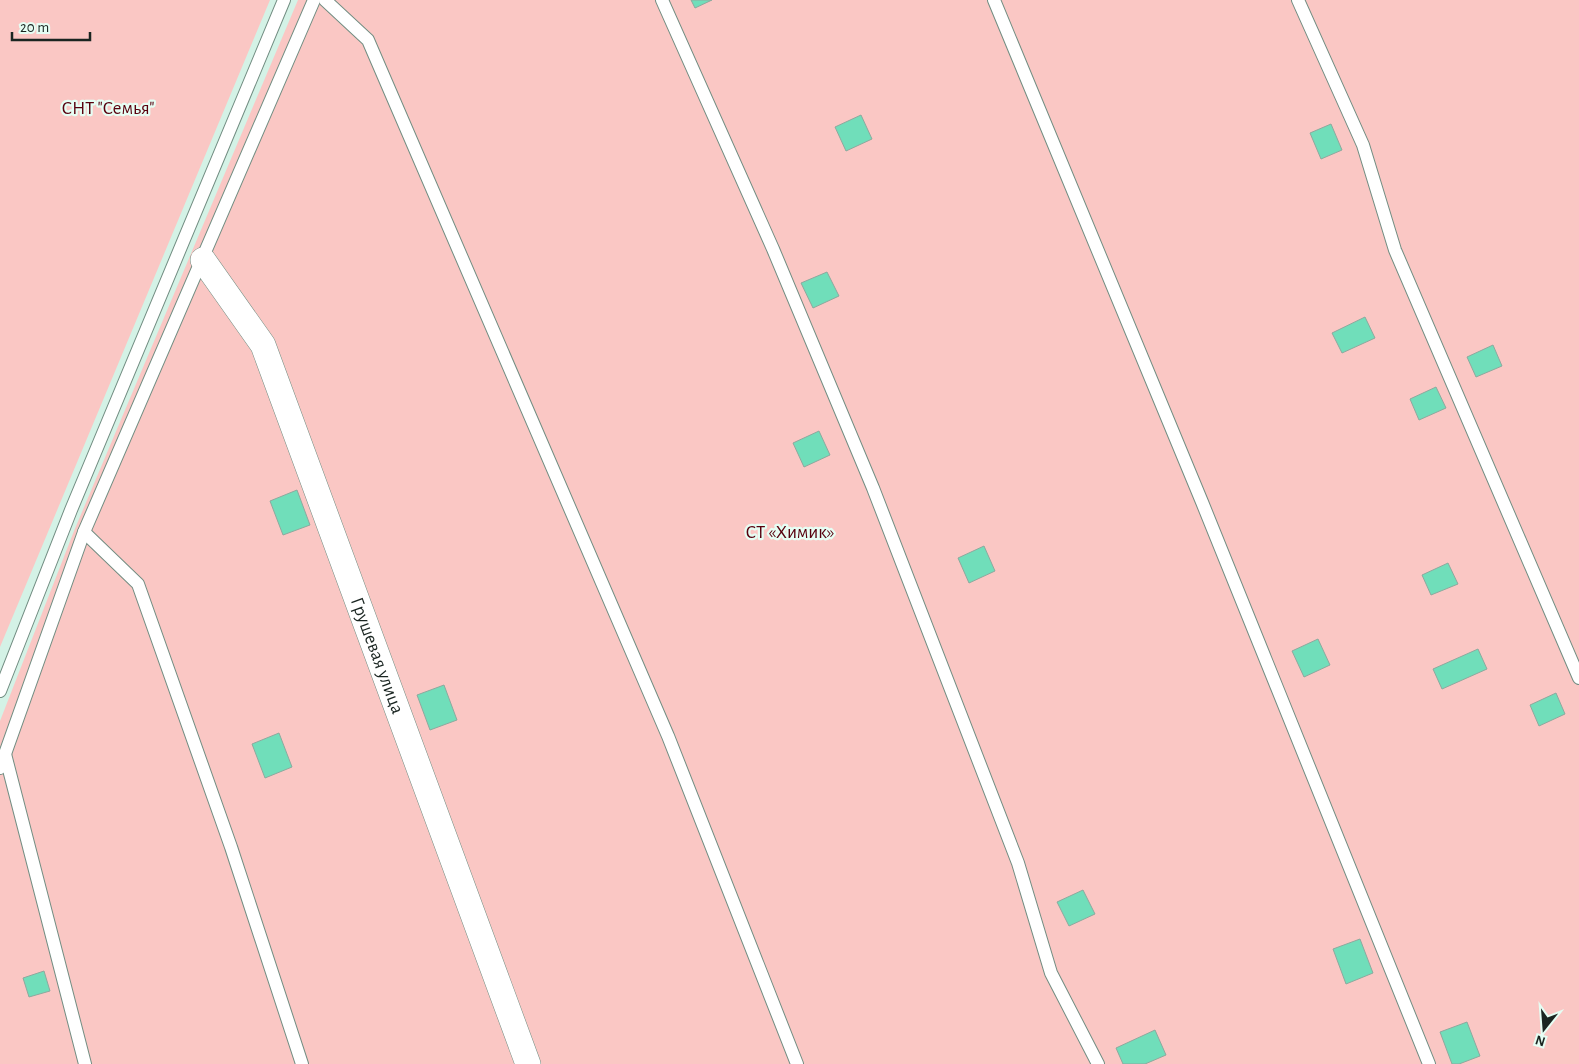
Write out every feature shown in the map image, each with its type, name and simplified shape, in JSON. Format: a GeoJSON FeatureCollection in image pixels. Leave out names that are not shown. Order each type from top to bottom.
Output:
{"type":"FeatureCollection","features":[{"type":"Feature","properties":{"kind":"street","name":"Грушевая улица"},"geometry":{"type":"LineString","coordinates":[[203,260],[263,344],[528,1064]]}},
{"type":"Feature","properties":{"kind":"lane"},"geometry":{"type":"LineString","coordinates":[[0,692],[72,510],[284,0]]}},
{"type":"Feature","properties":{"kind":"lane"},"geometry":{"type":"LineString","coordinates":[[0,768],[84,532],[314,0]]}},
{"type":"Feature","properties":{"kind":"lane"},"geometry":{"type":"LineString","coordinates":[[325,0],[368,40],[668,736],[797,1064]]}},
{"type":"Feature","properties":{"kind":"lane"},"geometry":{"type":"LineString","coordinates":[[662,0],[773,249],[873,488],[1018,864],[1051,973],[1098,1064]]}},
{"type":"Feature","properties":{"kind":"lane"},"geometry":{"type":"LineString","coordinates":[[994,0],[1202,502],[1429,1064]]}},
{"type":"Feature","properties":{"kind":"lane"},"geometry":{"type":"LineString","coordinates":[[1298,0],[1362,145],[1395,250],[1579,678]]}},
{"type":"Feature","properties":{"kind":"lane"},"geometry":{"type":"LineString","coordinates":[[84,532],[138,584],[232,847],[302,1064]]}},
{"type":"Feature","properties":{"kind":"lane"},"geometry":{"type":"LineString","coordinates":[[6,754],[85,1064]]}},
{"type":"Feature","properties":{"kind":"green space","name":"СНТ \"Семья\""},"geometry":{"type":"Polygon","coordinates":[[[0,0],[270,0],[0,647],[0,0]]]}},
{"type":"Feature","properties":{"kind":"green space","name":"СТ «Химик»"},"geometry":{"type":"Polygon","coordinates":[[[298,0],[1579,0],[1579,1064],[0,1064],[0,721],[74,531],[298,0]]]}},
{"type":"Feature","properties":{"kind":"building"},"geometry":{"type":"Polygon","coordinates":[[[691,0],[712,0],[695,8],[691,0]]]}},
{"type":"Feature","properties":{"kind":"building"},"geometry":{"type":"Polygon","coordinates":[[[861,115],[872,139],[846,151],[835,127],[861,115]]]}},
{"type":"Feature","properties":{"kind":"building"},"geometry":{"type":"Polygon","coordinates":[[[1331,124],[1342,150],[1321,159],[1310,133],[1331,124]]]}},
{"type":"Feature","properties":{"kind":"building"},"geometry":{"type":"Polygon","coordinates":[[[827,272],[839,296],[813,308],[801,283],[827,272]]]}},
{"type":"Feature","properties":{"kind":"building"},"geometry":{"type":"Polygon","coordinates":[[[1365,317],[1375,338],[1342,353],[1332,333],[1365,317]]]}},
{"type":"Feature","properties":{"kind":"building"},"geometry":{"type":"Polygon","coordinates":[[[1493,345],[1502,366],[1476,377],[1467,357],[1493,345]]]}},
{"type":"Feature","properties":{"kind":"building"},"geometry":{"type":"Polygon","coordinates":[[[1436,387],[1446,408],[1419,420],[1410,399],[1436,387]]]}},
{"type":"Feature","properties":{"kind":"building"},"geometry":{"type":"Polygon","coordinates":[[[819,431],[830,455],[804,467],[793,443],[819,431]]]}},
{"type":"Feature","properties":{"kind":"building"},"geometry":{"type":"Polygon","coordinates":[[[297,490],[310,525],[283,535],[270,501],[297,490]]]}},
{"type":"Feature","properties":{"kind":"building"},"geometry":{"type":"Polygon","coordinates":[[[984,546],[995,571],[969,583],[958,558],[984,546]]]}},
{"type":"Feature","properties":{"kind":"building"},"geometry":{"type":"Polygon","coordinates":[[[1448,563],[1458,584],[1431,595],[1422,575],[1448,563]]]}},
{"type":"Feature","properties":{"kind":"building"},"geometry":{"type":"Polygon","coordinates":[[[1318,639],[1330,665],[1304,677],[1292,651],[1318,639]]]}},
{"type":"Feature","properties":{"kind":"building"},"geometry":{"type":"Polygon","coordinates":[[[1478,649],[1487,669],[1442,689],[1433,669],[1478,649]]]}},
{"type":"Feature","properties":{"kind":"building"},"geometry":{"type":"Polygon","coordinates":[[[444,685],[457,720],[430,730],[417,695],[444,685]]]}},
{"type":"Feature","properties":{"kind":"building"},"geometry":{"type":"Polygon","coordinates":[[[1556,693],[1565,714],[1539,726],[1530,705],[1556,693]]]}},
{"type":"Feature","properties":{"kind":"building"},"geometry":{"type":"Polygon","coordinates":[[[279,733],[292,767],[265,778],[252,744],[279,733]]]}},
{"type":"Feature","properties":{"kind":"building"},"geometry":{"type":"Polygon","coordinates":[[[1083,890],[1095,914],[1069,926],[1057,902],[1083,890]]]}},
{"type":"Feature","properties":{"kind":"building"},"geometry":{"type":"Polygon","coordinates":[[[1360,939],[1373,973],[1346,984],[1333,949],[1360,939]]]}},
{"type":"Feature","properties":{"kind":"building"},"geometry":{"type":"Polygon","coordinates":[[[44,971],[50,991],[29,997],[23,978],[44,971]]]}},
{"type":"Feature","properties":{"kind":"building"},"geometry":{"type":"Polygon","coordinates":[[[1467,1022],[1480,1056],[1459,1064],[1452,1064],[1440,1032],[1467,1022]]]}},
{"type":"Feature","properties":{"kind":"building"},"geometry":{"type":"Polygon","coordinates":[[[1155,1030],[1166,1055],[1145,1064],[1123,1064],[1116,1048],[1155,1030]]]}}]}
